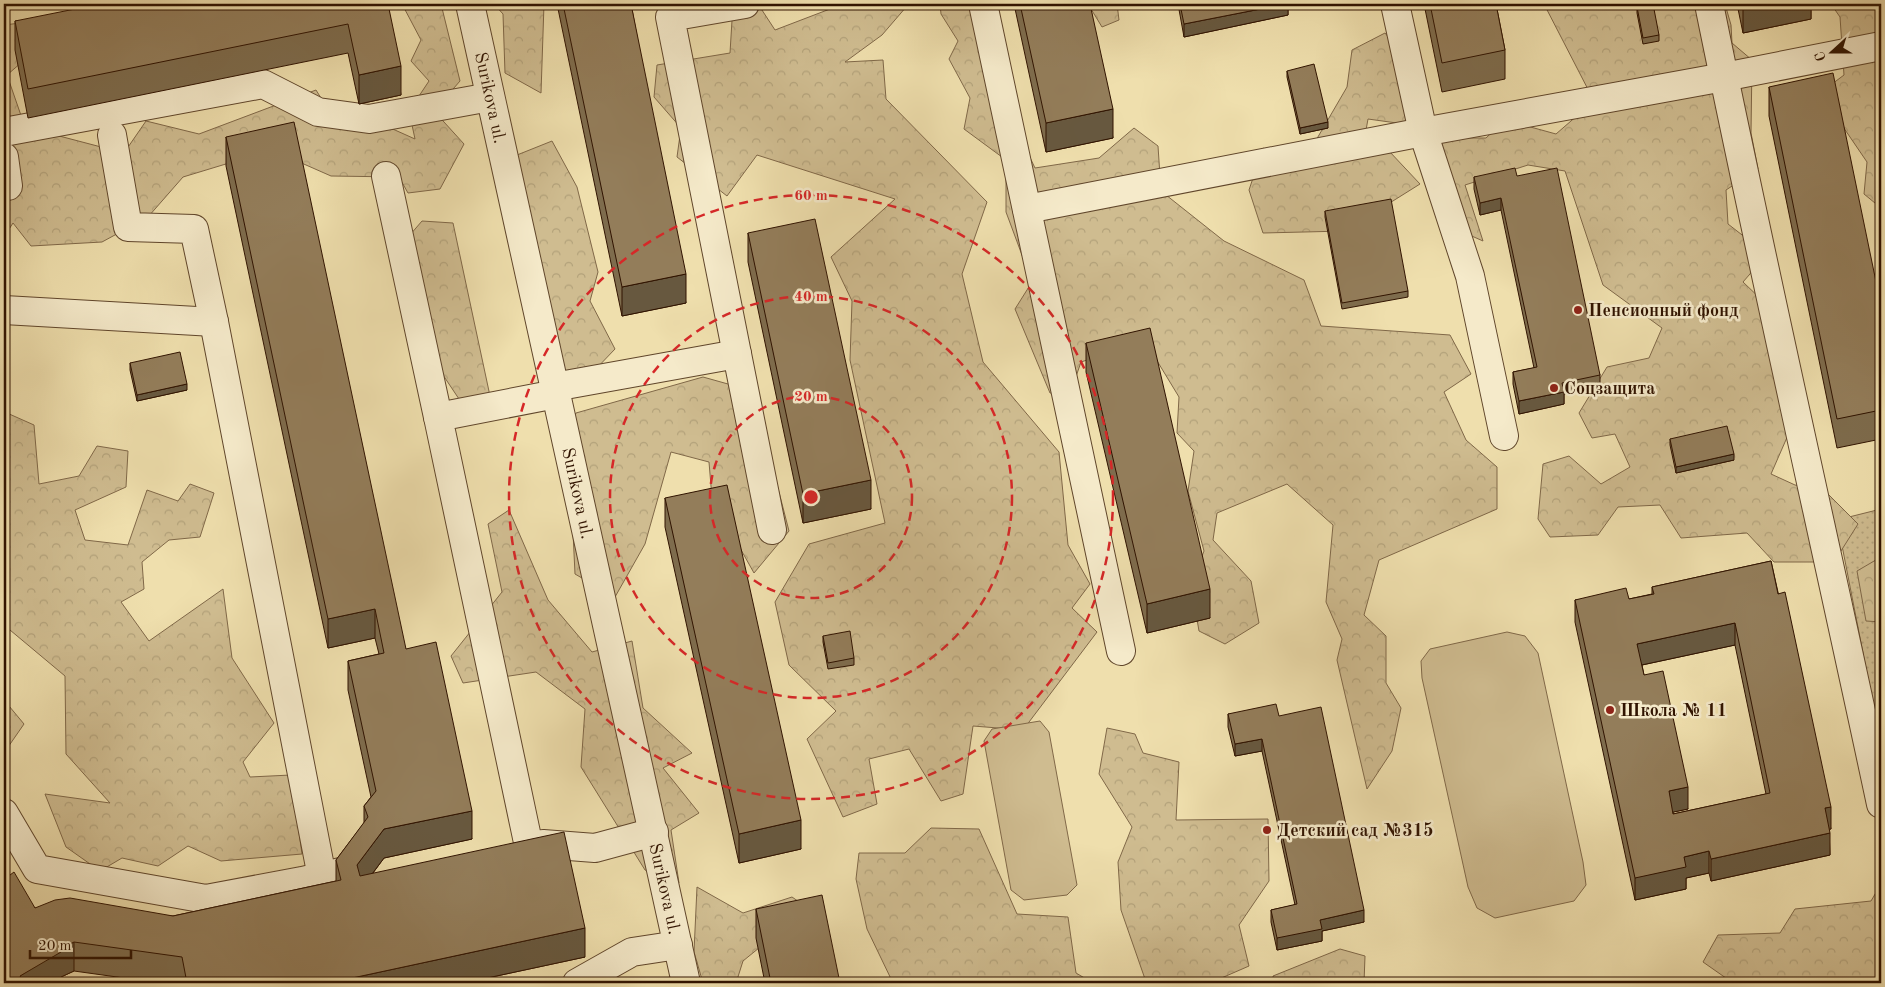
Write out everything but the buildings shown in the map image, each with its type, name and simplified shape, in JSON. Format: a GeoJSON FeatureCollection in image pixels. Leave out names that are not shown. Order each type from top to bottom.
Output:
{"type":"FeatureCollection","features":[{"type":"Feature","properties":{"kind":"street","name":"Surikova ul."},"geometry":{"type":"LineString","coordinates":[[470,4],[654,832],[678,945],[678,980]]}},
{"type":"Feature","properties":{"kind":"street"},"geometry":{"type":"LineString","coordinates":[[745,4],[670,17],[772,530]]}},
{"type":"Feature","properties":{"kind":"street"},"geometry":{"type":"LineString","coordinates":[[983,4],[1120,651]]}},
{"type":"Feature","properties":{"kind":"street"},"geometry":{"type":"LineString","coordinates":[[1395,4],[1423,132],[1470,276],[1504,436]]}},
{"type":"Feature","properties":{"kind":"street"},"geometry":{"type":"LineString","coordinates":[[1709,4],[1881,804]]}},
{"type":"Feature","properties":{"kind":"street"},"geometry":{"type":"LineString","coordinates":[[1027,209],[1423,132],[1724,78],[1881,46]]}},
{"type":"Feature","properties":{"kind":"street"},"geometry":{"type":"LineString","coordinates":[[4,132],[263,84],[318,112],[369,119],[490,97]]}},
{"type":"Feature","properties":{"kind":"street"},"geometry":{"type":"LineString","coordinates":[[112,135],[128,228],[194,229],[214,322],[322,877]]}},
{"type":"Feature","properties":{"kind":"street"},"geometry":{"type":"LineString","coordinates":[[4,157],[8,186],[4,186]]}},
{"type":"Feature","properties":{"kind":"street"},"geometry":{"type":"LineString","coordinates":[[386,176],[529,847]]}},
{"type":"Feature","properties":{"kind":"street"},"geometry":{"type":"LineString","coordinates":[[4,310],[214,322]]}},
{"type":"Feature","properties":{"kind":"street"},"geometry":{"type":"LineString","coordinates":[[438,418],[555,391],[736,354]]}},
{"type":"Feature","properties":{"kind":"street"},"geometry":{"type":"LineString","coordinates":[[4,813],[37,869],[206,899],[322,877],[351,869]]}},
{"type":"Feature","properties":{"kind":"street"},"geometry":{"type":"LineString","coordinates":[[501,852],[544,844],[595,848],[654,832]]}},
{"type":"Feature","properties":{"kind":"street"},"geometry":{"type":"LineString","coordinates":[[578,983],[632,952],[678,945]]}},
{"type":"Feature","properties":{"kind":"green space"},"geometry":{"type":"Polygon","coordinates":[[[402,4],[441,4],[460,81],[434,111],[464,144],[440,189],[408,193],[399,177],[331,176],[272,150],[183,177],[148,217],[102,242],[31,246],[13,223],[4,237],[4,25],[45,20],[52,36],[7,75],[25,127],[124,153],[146,121],[199,134],[316,90],[339,127],[357,113],[415,139],[409,111],[429,81],[411,61],[421,40],[402,4]]]}},
{"type":"Feature","properties":{"kind":"green space"},"geometry":{"type":"Polygon","coordinates":[[[494,4],[544,4],[541,93],[505,73],[503,14],[494,4]]]}},
{"type":"Feature","properties":{"kind":"green space"},"geometry":{"type":"Polygon","coordinates":[[[733,4],[758,4],[775,30],[843,4],[900,4],[907,6],[882,35],[845,62],[883,60],[886,99],[987,202],[962,274],[983,362],[1059,452],[1068,545],[1090,584],[1072,608],[1097,632],[1023,730],[973,726],[963,794],[941,801],[909,749],[869,759],[877,804],[843,817],[807,739],[836,711],[789,665],[775,602],[809,544],[885,523],[850,360],[852,301],[831,257],[895,199],[757,155],[727,196],[677,157],[681,128],[654,97],[657,65],[730,53],[733,4]]]}},
{"type":"Feature","properties":{"kind":"green space"},"geometry":{"type":"Polygon","coordinates":[[[940,4],[990,4],[989,71],[1035,168],[1099,158],[1134,128],[1158,146],[1161,191],[1224,241],[1304,280],[1321,326],[1450,335],[1471,374],[1444,392],[1466,440],[1497,467],[1497,509],[1379,560],[1364,615],[1386,636],[1386,683],[1401,708],[1392,751],[1367,789],[1337,660],[1342,639],[1326,602],[1333,525],[1287,484],[1217,513],[1213,540],[1251,581],[1259,623],[1225,644],[1199,631],[1191,584],[1204,551],[1188,491],[1194,451],[1177,433],[1179,397],[1145,341],[1081,362],[1070,394],[1050,393],[1015,309],[1032,282],[1006,212],[1006,160],[964,129],[970,98],[949,59],[958,41],[941,14],[940,4]]]}},
{"type":"Feature","properties":{"kind":"green space"},"geometry":{"type":"Polygon","coordinates":[[[1088,4],[1117,4],[1119,20],[1102,27],[1088,4]]]}},
{"type":"Feature","properties":{"kind":"green space"},"geometry":{"type":"Polygon","coordinates":[[[1544,4],[1725,4],[1731,25],[1732,43],[1752,60],[1751,133],[1758,169],[1726,190],[1728,224],[1755,245],[1756,267],[1743,282],[1765,303],[1792,426],[1771,474],[1795,485],[1824,490],[1858,524],[1834,562],[1774,562],[1747,533],[1681,538],[1660,505],[1618,507],[1598,535],[1550,537],[1538,519],[1543,464],[1569,456],[1601,484],[1630,467],[1615,434],[1592,438],[1579,413],[1607,367],[1649,358],[1662,328],[1603,285],[1565,171],[1528,165],[1465,185],[1483,241],[1438,221],[1422,154],[1448,138],[1486,138],[1505,120],[1556,134],[1594,101],[1544,4]]]}},
{"type":"Feature","properties":{"kind":"green space"},"geometry":{"type":"Polygon","coordinates":[[[1831,4],[1881,4],[1881,208],[1864,194],[1867,162],[1820,93],[1844,75],[1840,17],[1831,4]]]}},
{"type":"Feature","properties":{"kind":"green space"},"geometry":{"type":"Polygon","coordinates":[[[1385,33],[1422,78],[1404,124],[1368,119],[1361,158],[1389,151],[1420,184],[1345,231],[1263,233],[1249,190],[1263,148],[1301,166],[1347,87],[1352,50],[1385,33]]]}},
{"type":"Feature","properties":{"kind":"green space"},"geometry":{"type":"Polygon","coordinates":[[[552,141],[577,187],[598,272],[590,301],[615,349],[571,395],[532,348],[554,319],[519,289],[504,223],[521,191],[492,165],[552,141]]]}},
{"type":"Feature","properties":{"kind":"green space"},"geometry":{"type":"Polygon","coordinates":[[[422,221],[453,223],[493,410],[471,417],[409,324],[397,250],[422,221]]]}},
{"type":"Feature","properties":{"kind":"green space"},"geometry":{"type":"Polygon","coordinates":[[[703,377],[753,391],[789,531],[754,573],[712,498],[709,462],[671,452],[645,544],[615,597],[575,574],[571,490],[554,445],[576,413],[703,377]]]}},
{"type":"Feature","properties":{"kind":"green space"},"geometry":{"type":"Polygon","coordinates":[[[7,413],[34,425],[39,484],[79,476],[97,446],[128,451],[126,487],[75,510],[85,540],[128,545],[147,490],[178,501],[190,484],[214,493],[200,537],[169,540],[142,562],[144,589],[121,602],[149,641],[223,589],[232,658],[274,723],[243,762],[250,777],[291,775],[302,854],[221,861],[188,846],[158,866],[122,858],[100,871],[66,847],[45,794],[110,803],[66,754],[65,676],[4,625],[4,425],[7,413]]]}},
{"type":"Feature","properties":{"kind":"green space"},"geometry":{"type":"Polygon","coordinates":[[[1881,509],[1881,745],[1837,520],[1881,509]]]}},
{"type":"Feature","properties":{"kind":"green space"},"geometry":{"type":"Polygon","coordinates":[[[509,510],[548,600],[592,652],[632,641],[643,708],[692,753],[663,768],[699,813],[671,830],[679,883],[645,870],[581,767],[585,709],[536,672],[463,683],[451,656],[502,592],[488,524],[509,510]]]}},
{"type":"Feature","properties":{"kind":"green space"},"geometry":{"type":"Polygon","coordinates":[[[1881,557],[1881,622],[1866,621],[1857,571],[1881,557]]]}},
{"type":"Feature","properties":{"kind":"green space"},"geometry":{"type":"Polygon","coordinates":[[[1507,632],[1525,636],[1538,653],[1583,862],[1586,885],[1574,901],[1495,918],[1477,908],[1468,887],[1422,678],[1421,661],[1430,649],[1507,632]]]}},
{"type":"Feature","properties":{"kind":"green space"},"geometry":{"type":"Polygon","coordinates":[[[4,700],[24,724],[6,750],[4,749],[4,700]]]}},
{"type":"Feature","properties":{"kind":"green space"},"geometry":{"type":"Polygon","coordinates":[[[1040,721],[1049,732],[1077,885],[1067,895],[1024,900],[1011,890],[984,741],[992,729],[1040,721]]]}},
{"type":"Feature","properties":{"kind":"green space"},"geometry":{"type":"Polygon","coordinates":[[[1107,728],[1135,734],[1143,753],[1179,762],[1176,820],[1268,819],[1269,881],[1239,925],[1249,966],[1210,983],[1159,983],[1145,979],[1121,910],[1118,862],[1132,827],[1099,774],[1107,728]]]}},
{"type":"Feature","properties":{"kind":"green space"},"geometry":{"type":"Polygon","coordinates":[[[931,828],[979,829],[1017,914],[1068,917],[1076,973],[1093,983],[893,983],[867,929],[856,879],[859,853],[905,853],[931,828]]]}},
{"type":"Feature","properties":{"kind":"green space"},"geometry":{"type":"Polygon","coordinates":[[[1881,884],[1881,983],[1733,983],[1703,962],[1718,935],[1780,933],[1795,909],[1871,901],[1881,884]]]}},
{"type":"Feature","properties":{"kind":"green space"},"geometry":{"type":"Polygon","coordinates":[[[697,887],[743,913],[792,897],[808,908],[743,961],[736,983],[703,983],[694,952],[697,887]]]}},
{"type":"Feature","properties":{"kind":"green space"},"geometry":{"type":"Polygon","coordinates":[[[1340,949],[1365,956],[1364,983],[1274,983],[1273,976],[1340,949]]]}},
{"type":"Feature","properties":{"kind":"place","name":"Пенсионный фонд"},"geometry":{"type":"Point","coordinates":[1578,310]}},
{"type":"Feature","properties":{"kind":"place","name":"Соцзащита"},"geometry":{"type":"Point","coordinates":[1554,388]}},
{"type":"Feature","properties":{"kind":"place","name":"Школа № 11"},"geometry":{"type":"Point","coordinates":[1610,710]}},
{"type":"Feature","properties":{"kind":"place","name":"Детский сад №315"},"geometry":{"type":"Point","coordinates":[1267,830]}}]}
